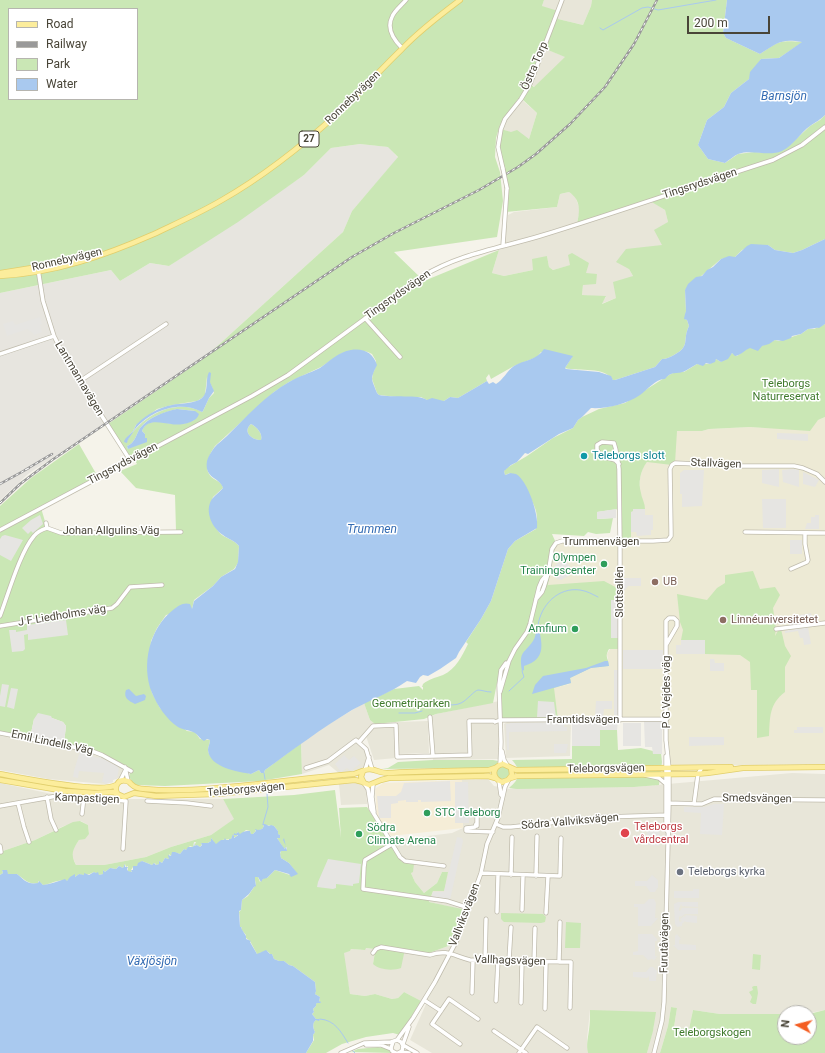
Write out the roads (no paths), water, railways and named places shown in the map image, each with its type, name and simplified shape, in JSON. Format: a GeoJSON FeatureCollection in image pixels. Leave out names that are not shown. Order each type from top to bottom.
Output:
{"type":"FeatureCollection","features":[{"type":"Feature","properties":{"kind":"main road","name":"Ronnebyvägen"},"geometry":{"type":"LineString","coordinates":[[0,274],[38,270],[134,242],[220,202],[265,173],[305,142],[362,91],[402,48],[460,0]]}},
{"type":"Feature","properties":{"kind":"main road"},"geometry":{"type":"LineString","coordinates":[[500,764],[509,766],[512,772],[509,779],[503,782],[488,776],[389,778],[367,785],[363,782],[361,776],[364,770],[373,769],[385,773],[440,770],[489,770],[500,764]]}},
{"type":"Feature","properties":{"kind":"main road","name":"Teleborgsvägen"},"geometry":{"type":"LineString","coordinates":[[509,766],[516,770],[666,771],[737,767],[743,768]]}},
{"type":"Feature","properties":{"kind":"main road","name":"Teleborgsvägen"},"geometry":{"type":"LineString","coordinates":[[509,779],[517,776],[644,775],[666,771],[698,774],[743,768],[825,767]]}},
{"type":"Feature","properties":{"kind":"main road"},"geometry":{"type":"LineString","coordinates":[[495,768],[494,774],[497,780]]}},
{"type":"Feature","properties":{"kind":"main road"},"geometry":{"type":"LineString","coordinates":[[373,769],[378,776],[374,783]]}},
{"type":"Feature","properties":{"kind":"main road","name":"Teleborgsvägen"},"geometry":{"type":"LineString","coordinates":[[132,785],[150,790],[218,788],[354,774],[364,770]]}},
{"type":"Feature","properties":{"kind":"main road"},"geometry":{"type":"LineString","coordinates":[[0,774],[92,788],[107,788],[124,780],[128,781],[132,785],[132,789],[130,795],[124,797],[113,792],[95,793],[65,790],[0,780]]}},
{"type":"Feature","properties":{"kind":"main road","name":"Teleborgsvägen"},"geometry":{"type":"LineString","coordinates":[[130,795],[134,793],[156,796],[187,796],[355,780],[363,782]]}},
{"type":"Feature","properties":{"kind":"main road"},"geometry":{"type":"LineString","coordinates":[[117,794],[116,789],[118,783]]}},
{"type":"Feature","properties":{"kind":"street"},"geometry":{"type":"LineString","coordinates":[[402,48],[392,36],[390,22],[392,16],[406,0]]}},
{"type":"Feature","properties":{"kind":"street","name":"Östra Torp"},"geometry":{"type":"LineString","coordinates":[[503,245],[507,188],[498,147],[501,128],[505,119],[521,99],[530,84],[562,0]]}},
{"type":"Feature","properties":{"kind":"street","name":"Tingsrydsvägen"},"geometry":{"type":"LineString","coordinates":[[0,530],[275,383],[423,276],[440,266],[465,256],[538,237],[773,160],[802,146],[825,127]]}},
{"type":"Feature","properties":{"kind":"street","name":"Lantmannavägen"},"geometry":{"type":"LineString","coordinates":[[38,270],[43,301],[54,336],[66,360],[130,460]]}},
{"type":"Feature","properties":{"kind":"street"},"geometry":{"type":"LineString","coordinates":[[365,318],[400,357]]}},
{"type":"Feature","properties":{"kind":"street"},"geometry":{"type":"LineString","coordinates":[[80,381],[166,324]]}},
{"type":"Feature","properties":{"kind":"street"},"geometry":{"type":"LineString","coordinates":[[0,354],[54,336]]}},
{"type":"Feature","properties":{"kind":"street","name":"Slottsallén"},"geometry":{"type":"LineString","coordinates":[[618,464],[615,460],[601,456],[597,450],[597,445],[602,442],[614,443],[618,453],[620,541],[620,720]]}},
{"type":"Feature","properties":{"kind":"street","name":"Stallvägen"},"geometry":{"type":"LineString","coordinates":[[671,533],[670,469],[675,463],[739,466],[794,466],[817,474],[825,482]]}},
{"type":"Feature","properties":{"kind":"street","name":"Johan Allgulins Väg"},"geometry":{"type":"LineString","coordinates":[[46,523],[47,528],[61,533],[181,532]]}},
{"type":"Feature","properties":{"kind":"street"},"geometry":{"type":"LineString","coordinates":[[0,616],[29,543],[39,532],[47,528]]}},
{"type":"Feature","properties":{"kind":"street"},"geometry":{"type":"LineString","coordinates":[[745,532],[825,533]]}},
{"type":"Feature","properties":{"kind":"street","name":"Trummenvägen"},"geometry":{"type":"LineString","coordinates":[[500,764],[500,692],[509,661],[515,649],[527,632],[536,599],[543,590],[549,571],[552,549],[556,543],[562,541],[666,541],[671,533]]}},
{"type":"Feature","properties":{"kind":"street"},"geometry":{"type":"LineString","coordinates":[[791,569],[807,562],[808,560],[805,544],[805,533]]}},
{"type":"Feature","properties":{"kind":"street","name":"J F Liedholms väg"},"geometry":{"type":"LineString","coordinates":[[0,626],[112,608],[130,587],[162,585]]}},
{"type":"Feature","properties":{"kind":"street","name":"P G Vejdes väg"},"geometry":{"type":"LineString","coordinates":[[666,645],[677,626],[677,621],[674,618],[669,618],[666,621],[666,645],[667,719],[666,771]]}},
{"type":"Feature","properties":{"kind":"street"},"geometry":{"type":"LineString","coordinates":[[776,629],[825,623]]}},
{"type":"Feature","properties":{"kind":"street"},"geometry":{"type":"LineString","coordinates":[[359,742],[373,726],[396,725],[397,757],[433,756],[430,717]]}},
{"type":"Feature","properties":{"kind":"street","name":"Framtidsvägen"},"geometry":{"type":"LineString","coordinates":[[433,756],[470,755],[469,721],[495,722],[500,720],[667,719]]}},
{"type":"Feature","properties":{"kind":"street","name":"Emil Lindells Väg"},"geometry":{"type":"LineString","coordinates":[[0,732],[90,750],[131,771]]}},
{"type":"Feature","properties":{"kind":"street"},"geometry":{"type":"LineString","coordinates":[[306,768],[328,761],[356,740],[366,749],[373,769]]}},
{"type":"Feature","properties":{"kind":"street","name":"P G Vejdes väg"},"geometry":{"type":"LineString","coordinates":[[666,740],[666,771]]}},
{"type":"Feature","properties":{"kind":"street","name":"Trummenvägen"},"geometry":{"type":"LineString","coordinates":[[501,742],[504,760],[509,766]]}},
{"type":"Feature","properties":{"kind":"street"},"geometry":{"type":"LineString","coordinates":[[364,770],[369,757]]}},
{"type":"Feature","properties":{"kind":"street"},"geometry":{"type":"LineString","coordinates":[[125,769],[128,781]]}},
{"type":"Feature","properties":{"kind":"street"},"geometry":{"type":"LineString","coordinates":[[118,783],[125,769]]}},
{"type":"Feature","properties":{"kind":"street"},"geometry":{"type":"LineString","coordinates":[[694,804],[698,774],[701,769]]}},
{"type":"Feature","properties":{"kind":"street","name":"Furutåvägen"},"geometry":{"type":"LineString","coordinates":[[666,771],[667,804]]}},
{"type":"Feature","properties":{"kind":"street","name":"Furutåvägen"},"geometry":{"type":"LineString","coordinates":[[654,1053],[662,1021],[664,1002],[667,832],[666,771]]}},
{"type":"Feature","properties":{"kind":"street"},"geometry":{"type":"LineString","coordinates":[[644,775],[659,778],[666,784]]}},
{"type":"Feature","properties":{"kind":"street","name":"Vallviksvägen"},"geometry":{"type":"LineString","coordinates":[[395,1041],[413,1018],[450,954],[469,908],[481,873],[487,844],[496,824],[505,785],[509,779]]}},
{"type":"Feature","properties":{"kind":"street","name":"Vallviksvägen"},"geometry":{"type":"LineString","coordinates":[[497,780],[501,791],[501,804]]}},
{"type":"Feature","properties":{"kind":"street"},"geometry":{"type":"LineString","coordinates":[[363,782],[368,789],[370,804],[375,815],[400,857],[405,860],[444,866]]}},
{"type":"Feature","properties":{"kind":"street"},"geometry":{"type":"LineString","coordinates":[[374,783],[372,796],[375,815]]}},
{"type":"Feature","properties":{"kind":"street"},"geometry":{"type":"LineString","coordinates":[[187,790],[187,803]]}},
{"type":"Feature","properties":{"kind":"street","name":"Kampastigen"},"geometry":{"type":"LineString","coordinates":[[0,806],[57,796],[126,801],[123,849]]}},
{"type":"Feature","properties":{"kind":"street"},"geometry":{"type":"LineString","coordinates":[[82,814],[84,797]]}},
{"type":"Feature","properties":{"kind":"street"},"geometry":{"type":"LineString","coordinates":[[47,798],[51,819],[56,830]]}},
{"type":"Feature","properties":{"kind":"street","name":"Smedsvängen"},"geometry":{"type":"LineString","coordinates":[[667,804],[702,804],[714,799],[825,800]]}},
{"type":"Feature","properties":{"kind":"street"},"geometry":{"type":"LineString","coordinates":[[147,801],[211,806]]}},
{"type":"Feature","properties":{"kind":"street"},"geometry":{"type":"LineString","coordinates":[[18,803],[29,842]]}},
{"type":"Feature","properties":{"kind":"street"},"geometry":{"type":"LineString","coordinates":[[477,812],[477,831]]}},
{"type":"Feature","properties":{"kind":"street","name":"Södra Vallviksvägen"},"geometry":{"type":"LineString","coordinates":[[496,824],[503,827],[511,827],[605,818],[667,816]]}},
{"type":"Feature","properties":{"kind":"street"},"geometry":{"type":"LineString","coordinates":[[476,824],[475,827],[466,828],[466,831],[493,832]]}},
{"type":"Feature","properties":{"kind":"street"},"geometry":{"type":"LineString","coordinates":[[536,876],[537,836]]}},
{"type":"Feature","properties":{"kind":"street"},"geometry":{"type":"LineString","coordinates":[[511,875],[512,838]]}},
{"type":"Feature","properties":{"kind":"street"},"geometry":{"type":"LineString","coordinates":[[481,873],[560,876],[561,838]]}},
{"type":"Feature","properties":{"kind":"street"},"geometry":{"type":"LineString","coordinates":[[392,844],[365,860],[363,889],[447,901],[469,908]]}},
{"type":"Feature","properties":{"kind":"street"},"geometry":{"type":"LineString","coordinates":[[0,846],[1,852]]}},
{"type":"Feature","properties":{"kind":"street"},"geometry":{"type":"LineString","coordinates":[[497,912],[498,874]]}},
{"type":"Feature","properties":{"kind":"street"},"geometry":{"type":"LineString","coordinates":[[522,910],[523,875]]}},
{"type":"Feature","properties":{"kind":"street"},"geometry":{"type":"LineString","coordinates":[[546,913],[548,876]]}},
{"type":"Feature","properties":{"kind":"street"},"geometry":{"type":"LineString","coordinates":[[485,960],[486,919]]}},
{"type":"Feature","properties":{"kind":"street"},"geometry":{"type":"LineString","coordinates":[[559,962],[560,922]]}},
{"type":"Feature","properties":{"kind":"street"},"geometry":{"type":"LineString","coordinates":[[509,960],[511,927]]}},
{"type":"Feature","properties":{"kind":"street"},"geometry":{"type":"LineString","coordinates":[[534,962],[535,928]]}},
{"type":"Feature","properties":{"kind":"street","name":"Vallhagsvägen"},"geometry":{"type":"LineString","coordinates":[[373,953],[381,947],[430,955],[441,952],[459,958],[473,960],[571,963],[570,1008]]}},
{"type":"Feature","properties":{"kind":"street"},"geometry":{"type":"LineString","coordinates":[[472,993],[473,960]]}},
{"type":"Feature","properties":{"kind":"street"},"geometry":{"type":"LineString","coordinates":[[496,1001],[498,960]]}},
{"type":"Feature","properties":{"kind":"street"},"geometry":{"type":"LineString","coordinates":[[520,1003],[522,961]]}},
{"type":"Feature","properties":{"kind":"street"},"geometry":{"type":"LineString","coordinates":[[545,1009],[546,962]]}},
{"type":"Feature","properties":{"kind":"street"},"geometry":{"type":"LineString","coordinates":[[460,1044],[432,1024],[448,999],[478,1019]]}},
{"type":"Feature","properties":{"kind":"street"},"geometry":{"type":"LineString","coordinates":[[424,1000],[441,1011]]}},
{"type":"Feature","properties":{"kind":"street","name":"Vallviksvägen"},"geometry":{"type":"LineString","coordinates":[[403,1044],[413,1018]]}},
{"type":"Feature","properties":{"kind":"street"},"geometry":{"type":"LineString","coordinates":[[520,1051],[537,1027],[567,1048]]}},
{"type":"Feature","properties":{"kind":"street"},"geometry":{"type":"LineString","coordinates":[[494,1031],[520,1051],[526,1053]]}},
{"type":"Feature","properties":{"kind":"street"},"geometry":{"type":"LineString","coordinates":[[395,1041],[391,1045],[395,1052]]}},
{"type":"Feature","properties":{"kind":"street"},"geometry":{"type":"LineString","coordinates":[[341,1053],[370,1042],[400,1041],[417,1053]]}},
{"type":"Feature","properties":{"kind":"street"},"geometry":{"type":"LineString","coordinates":[[359,1045],[379,1044],[386,1046],[395,1052],[409,1053]]}},
{"type":"Feature","properties":{"kind":"street"},"geometry":{"type":"LineString","coordinates":[[395,1052],[403,1049],[403,1044]]}},
{"type":"Feature","properties":{"kind":"water","name":"Barnsjön"},"geometry":{"type":"Polygon","coordinates":[[[727,0],[825,0],[825,115],[806,129],[790,146],[782,151],[777,153],[749,152],[738,154],[725,163],[708,159],[698,145],[707,120],[724,107],[731,93],[749,79],[750,72],[761,59],[779,58],[802,42],[780,42],[760,54],[726,38],[723,33],[727,0]]]}},
{"type":"Feature","properties":{"kind":"water","name":"Trummen"},"geometry":{"type":"Polygon","coordinates":[[[825,239],[825,324],[819,328],[808,329],[801,334],[792,336],[791,338],[783,341],[775,340],[762,346],[758,351],[750,348],[735,356],[732,353],[728,359],[721,362],[716,359],[715,362],[710,364],[706,363],[703,366],[697,364],[682,372],[672,374],[665,379],[655,382],[640,395],[623,403],[610,407],[591,408],[578,420],[573,428],[559,434],[528,454],[525,453],[517,462],[504,471],[505,475],[510,473],[516,474],[525,484],[532,499],[536,515],[537,528],[515,541],[508,549],[491,601],[456,658],[428,676],[423,675],[416,683],[407,681],[352,710],[297,747],[265,770],[264,773],[261,773],[259,770],[251,774],[245,773],[219,765],[213,761],[210,756],[208,750],[210,740],[207,739],[204,741],[195,733],[178,727],[163,712],[152,693],[147,671],[149,648],[158,627],[173,610],[179,606],[183,604],[190,604],[192,609],[194,601],[213,586],[221,577],[235,569],[238,562],[239,546],[219,532],[210,519],[209,509],[212,499],[223,488],[219,482],[210,475],[207,467],[207,459],[217,445],[272,393],[289,382],[320,368],[334,357],[351,350],[364,351],[373,357],[377,365],[372,379],[377,393],[384,396],[418,397],[427,400],[432,398],[444,401],[450,397],[458,398],[487,381],[489,384],[493,382],[496,384],[514,366],[534,358],[544,349],[573,356],[565,368],[566,369],[599,372],[611,376],[613,380],[615,380],[655,367],[662,359],[667,358],[683,349],[689,326],[687,320],[684,319],[686,311],[685,290],[688,284],[696,277],[702,276],[721,259],[729,256],[735,257],[751,244],[768,245],[775,250],[793,253],[825,239]],[[251,424],[248,427],[249,435],[254,439],[261,440],[260,433],[251,424]]]}},
{"type":"Feature","properties":{"kind":"water"},"geometry":{"type":"Polygon","coordinates":[[[209,372],[211,373],[210,382],[214,391],[202,412],[193,408],[174,407],[155,413],[139,425],[127,443],[124,442],[126,437],[134,430],[137,424],[154,411],[163,407],[192,402],[202,398],[206,389],[209,372]]]}},
{"type":"Feature","properties":{"kind":"water"},"geometry":{"type":"Polygon","coordinates":[[[177,409],[195,411],[199,414],[195,420],[183,424],[174,425],[155,422],[147,424],[142,431],[145,434],[145,438],[147,438],[147,442],[128,449],[127,446],[134,441],[143,424],[167,411],[177,409]]]}},
{"type":"Feature","properties":{"kind":"water"},"geometry":{"type":"Polygon","coordinates":[[[538,625],[541,638],[540,655],[531,663],[524,666],[524,670],[522,671],[522,656],[524,651],[534,639],[538,625]]]}},
{"type":"Feature","properties":{"kind":"water"},"geometry":{"type":"Polygon","coordinates":[[[608,661],[609,666],[591,668],[570,678],[571,683],[532,694],[535,685],[543,676],[586,668],[608,661]]]}},
{"type":"Feature","properties":{"kind":"water"},"geometry":{"type":"Polygon","coordinates":[[[129,689],[136,696],[144,694],[146,696],[145,700],[135,704],[129,700],[125,693],[126,690],[129,689]]]}},
{"type":"Feature","properties":{"kind":"water","name":"Växjösjön"},"geometry":{"type":"Polygon","coordinates":[[[262,824],[274,826],[278,831],[280,838],[277,838],[285,849],[286,846],[287,851],[281,851],[281,858],[289,863],[298,874],[291,877],[289,874],[275,870],[261,882],[258,877],[255,877],[256,886],[242,900],[241,910],[239,911],[240,927],[242,927],[241,928],[246,936],[246,939],[251,941],[250,942],[257,954],[266,950],[272,954],[274,959],[284,961],[293,966],[315,982],[315,994],[320,997],[319,1002],[320,1001],[321,1003],[316,1004],[312,1014],[316,1019],[320,1019],[319,1021],[316,1020],[313,1024],[315,1032],[313,1035],[313,1041],[306,1053],[0,1053],[0,875],[3,873],[2,870],[7,870],[8,874],[17,874],[29,883],[38,883],[39,881],[43,885],[65,879],[67,881],[75,874],[75,877],[79,874],[84,875],[84,873],[89,875],[94,872],[98,872],[99,875],[103,874],[103,870],[105,872],[110,868],[116,869],[119,866],[123,868],[125,864],[125,867],[128,867],[128,871],[132,872],[131,870],[133,870],[133,866],[137,866],[138,863],[142,861],[152,865],[154,863],[156,865],[159,864],[159,861],[162,863],[165,858],[169,859],[168,855],[171,856],[172,852],[180,854],[184,849],[186,850],[188,847],[193,847],[195,842],[194,846],[197,845],[200,847],[202,845],[201,843],[208,843],[211,841],[211,838],[216,844],[225,838],[226,840],[231,839],[233,834],[234,838],[238,835],[234,835],[234,833],[236,834],[238,832],[240,834],[245,831],[250,831],[251,834],[253,834],[256,831],[255,829],[262,829],[264,826],[262,824]]]}},
{"type":"Feature","properties":{"kind":"waterway"},"geometry":{"type":"LineString","coordinates":[[600,28],[603,30],[642,8],[648,7],[658,10],[716,0]]}},
{"type":"Feature","properties":{"kind":"waterway"},"geometry":{"type":"LineString","coordinates":[[538,625],[547,604],[558,594],[565,591],[580,590],[598,597]]}},
{"type":"Feature","properties":{"kind":"waterway"},"geometry":{"type":"LineString","coordinates":[[509,691],[524,677],[522,671]]}},
{"type":"Feature","properties":{"kind":"waterway"},"geometry":{"type":"LineString","coordinates":[[437,709],[446,705],[461,703],[478,690],[491,692]]}},
{"type":"Feature","properties":{"kind":"waterway"},"geometry":{"type":"LineString","coordinates":[[399,713],[415,713],[422,711]]}},
{"type":"Feature","properties":{"kind":"waterway"},"geometry":{"type":"LineString","coordinates":[[264,773],[265,779]]}},
{"type":"Feature","properties":{"kind":"waterway"},"geometry":{"type":"LineString","coordinates":[[263,824],[268,807],[267,794]]}},
{"type":"Feature","properties":{"kind":"waterway"},"geometry":{"type":"LineString","coordinates":[[320,1019],[334,1024],[348,1043]]}},
{"type":"Feature","properties":{"kind":"waterway"},"geometry":{"type":"LineString","coordinates":[[352,1050],[355,1053]]}},
{"type":"Feature","properties":{"kind":"railway"},"geometry":{"type":"LineString","coordinates":[[0,503],[20,484],[52,460],[352,257],[394,233],[479,190],[518,167],[536,154],[570,124],[605,87],[634,44],[657,0]]}},
{"type":"Feature","properties":{"kind":"railway"},"geometry":{"type":"LineString","coordinates":[[25,470],[52,454]]}},
{"type":"Feature","properties":{"kind":"railway"},"geometry":{"type":"LineString","coordinates":[[0,484],[29,468]]}},
{"type":"Feature","properties":{"kind":"place","name":"Teleborgs slott"},"geometry":{"type":"Point","coordinates":[584,456]}},
{"type":"Feature","properties":{"kind":"place","name":"Olympen Trainingscenter"},"geometry":{"type":"Point","coordinates":[604,564]}},
{"type":"Feature","properties":{"kind":"place","name":"UB"},"geometry":{"type":"Point","coordinates":[655,582]}},
{"type":"Feature","properties":{"kind":"place","name":"Linnéuniversitetet"},"geometry":{"type":"Point","coordinates":[723,620]}},
{"type":"Feature","properties":{"kind":"place","name":"Amfium"},"geometry":{"type":"Point","coordinates":[575,629]}},
{"type":"Feature","properties":{"kind":"place","name":"STC Teleborg"},"geometry":{"type":"Point","coordinates":[427,813]}},
{"type":"Feature","properties":{"kind":"place","name":"Teleborgs vårdcentral"},"geometry":{"type":"Point","coordinates":[625,833]}},
{"type":"Feature","properties":{"kind":"place","name":"Södra Climate Arena"},"geometry":{"type":"Point","coordinates":[359,834]}},
{"type":"Feature","properties":{"kind":"place","name":"Teleborgs kyrka"},"geometry":{"type":"Point","coordinates":[680,872]}},
{"type":"Feature","properties":{"kind":"park label","name":"Teleborgs Naturreservat"},"geometry":{"type":"Point","coordinates":[786,390]}},
{"type":"Feature","properties":{"kind":"park label","name":"Geometriparken"},"geometry":{"type":"Point","coordinates":[411,704]}},
{"type":"Feature","properties":{"kind":"park label","name":"Teleborgskogen"},"geometry":{"type":"Point","coordinates":[712,1033]}}]}
